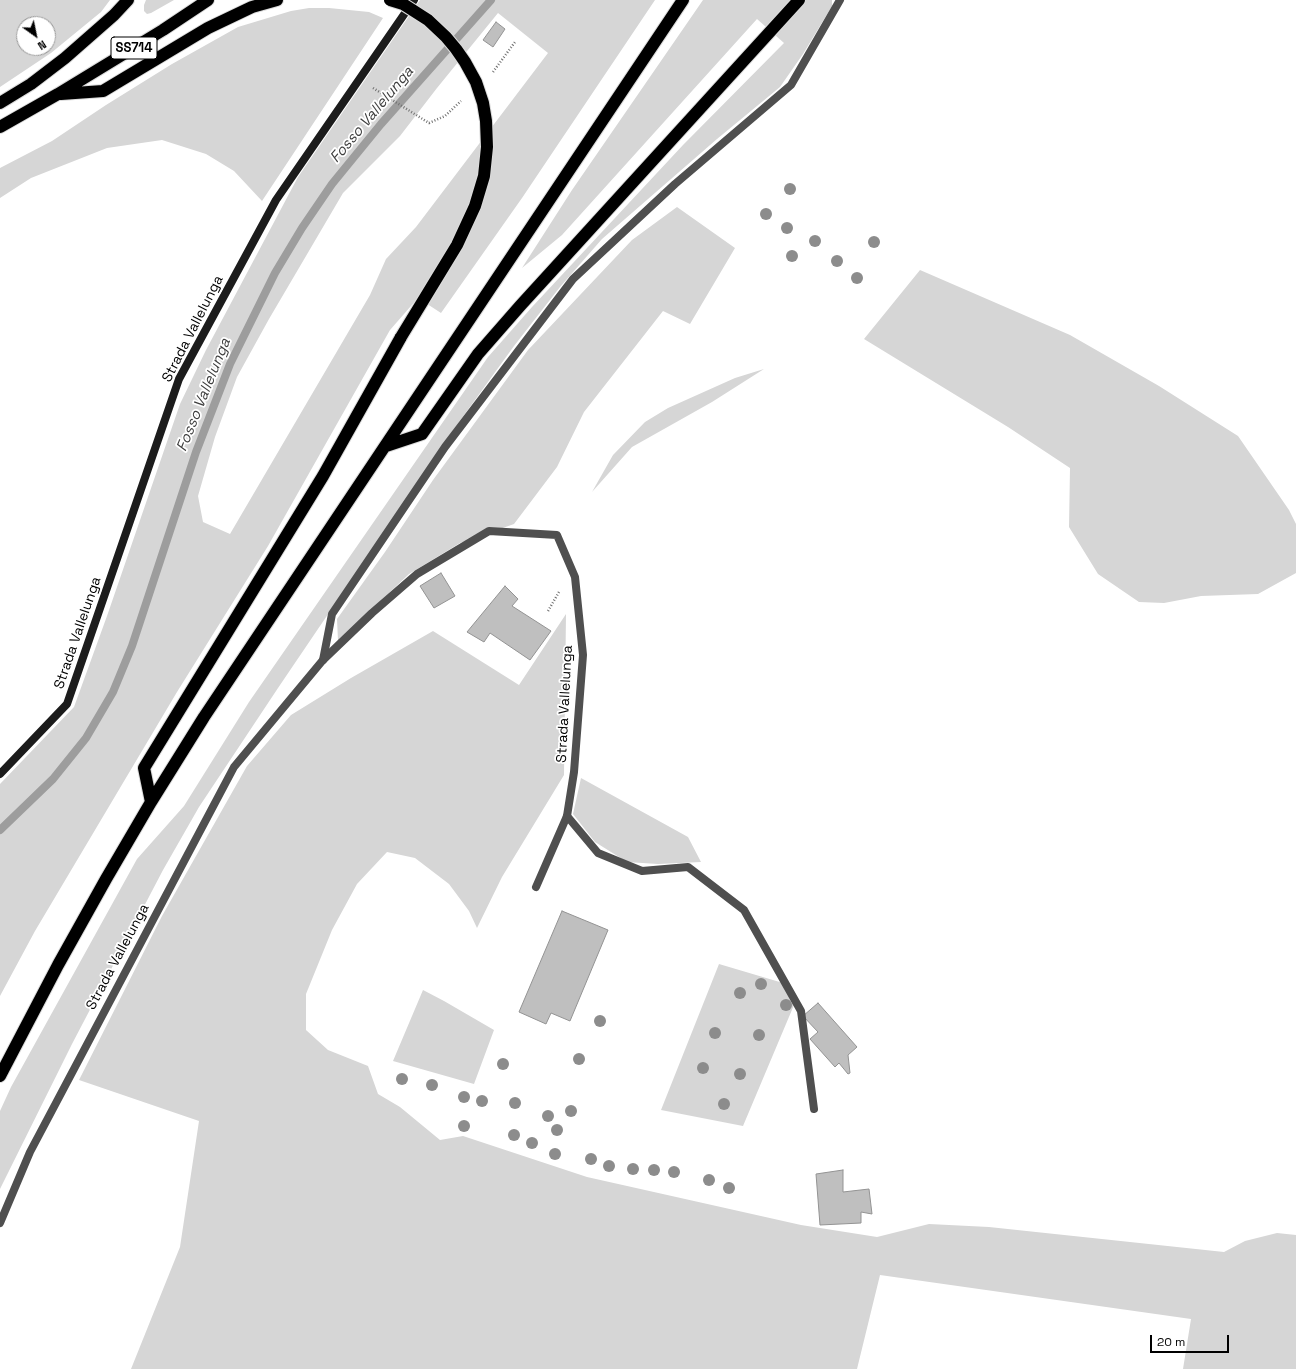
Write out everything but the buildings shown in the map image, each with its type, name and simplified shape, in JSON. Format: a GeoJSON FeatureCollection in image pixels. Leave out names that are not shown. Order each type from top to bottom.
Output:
{"type":"FeatureCollection","features":[{"type":"Feature","properties":{"kind":"highway"},"geometry":{"type":"LineString","coordinates":[[0,103],[30,84],[65,58],[114,15],[128,0]]}},
{"type":"Feature","properties":{"kind":"highway","name":"SS714"},"geometry":{"type":"LineString","coordinates":[[0,127],[58,94],[163,30],[208,0]]}},
{"type":"Feature","properties":{"kind":"highway"},"geometry":{"type":"LineString","coordinates":[[58,94],[102,91],[208,28],[252,7],[277,0]]}},
{"type":"Feature","properties":{"kind":"highway"},"geometry":{"type":"LineString","coordinates":[[151,802],[144,768],[323,476],[401,337],[458,245],[475,206],[484,176],[487,147],[486,121],[483,102],[476,82],[465,62],[446,37],[428,20],[403,4],[390,0]]}},
{"type":"Feature","properties":{"kind":"highway"},"geometry":{"type":"LineString","coordinates":[[0,1076],[58,965],[151,802],[217,698],[683,0]]}},
{"type":"Feature","properties":{"kind":"highway"},"geometry":{"type":"LineString","coordinates":[[386,446],[422,434],[478,354],[515,311],[799,0]]}},
{"type":"Feature","properties":{"kind":"street","name":"Strada Vallelunga"},"geometry":{"type":"LineString","coordinates":[[0,774],[67,704],[179,379],[276,200],[414,0]]}},
{"type":"Feature","properties":{"kind":"street","name":"Strada Vallelunga"},"geometry":{"type":"LineString","coordinates":[[323,660],[332,614],[445,447],[573,279],[675,184],[791,85],[840,0]]}},
{"type":"Feature","properties":{"kind":"street","name":"Strada Vallelunga"},"geometry":{"type":"LineString","coordinates":[[0,1223],[30,1152],[234,767],[323,660],[417,574],[489,530],[557,535],[575,577],[583,655],[574,772],[567,816],[536,887]]}},
{"type":"Feature","properties":{"kind":"street"},"geometry":{"type":"LineString","coordinates":[[567,816],[598,853],[642,871],[688,867],[744,910],[801,1011],[814,1109]]}},
{"type":"Feature","properties":{"kind":"path"},"geometry":{"type":"LineString","coordinates":[[375,89],[417,115]]}},
{"type":"Feature","properties":{"kind":"shaded area"},"geometry":{"type":"Polygon","coordinates":[[[0,0],[110,0],[101,12],[56,49],[56,16],[16,16],[16,56],[46,56],[0,87],[0,0]]]}},
{"type":"Feature","properties":{"kind":"shaded area"},"geometry":{"type":"Polygon","coordinates":[[[146,0],[174,0],[147,14],[144,11],[146,0]]]}},
{"type":"Feature","properties":{"kind":"shaded area"},"geometry":{"type":"Polygon","coordinates":[[[420,0],[655,0],[522,198],[441,313],[418,298],[390,330],[268,546],[177,692],[35,931],[0,996],[0,784],[74,707],[180,404],[206,350],[298,177],[420,0]],[[498,13],[400,136],[343,193],[269,319],[237,377],[215,437],[198,496],[203,522],[230,534],[370,295],[386,259],[416,227],[548,53],[498,13]]]}},
{"type":"Feature","properties":{"kind":"shaded area"},"geometry":{"type":"Polygon","coordinates":[[[703,0],[832,0],[832,6],[803,54],[780,87],[717,139],[602,239],[560,287],[514,346],[446,440],[199,807],[163,870],[72,1044],[0,1189],[0,1111],[11,1087],[137,859],[184,806],[249,702],[488,357],[532,307],[683,145],[784,43],[757,19],[562,235],[522,268],[572,190],[703,0]]]}},
{"type":"Feature","properties":{"kind":"shaded area"},"geometry":{"type":"Polygon","coordinates":[[[309,8],[329,8],[369,12],[383,18],[262,201],[234,171],[206,154],[162,140],[107,148],[31,178],[0,198],[0,168],[52,141],[172,64],[238,27],[291,11],[309,8]]]}},
{"type":"Feature","properties":{"kind":"shaded area"},"geometry":{"type":"Polygon","coordinates":[[[677,207],[735,248],[690,324],[663,311],[584,412],[557,467],[514,524],[460,543],[409,574],[338,641],[337,619],[385,552],[433,480],[528,350],[632,240],[677,207]]]}},
{"type":"Feature","properties":{"kind":"shaded area"},"geometry":{"type":"Polygon","coordinates":[[[920,270],[1070,335],[1159,386],[1238,436],[1289,510],[1296,524],[1296,573],[1258,594],[1201,596],[1164,603],[1139,602],[1098,574],[1069,527],[1070,468],[1008,427],[864,339],[920,270]]]}},
{"type":"Feature","properties":{"kind":"shaded area"},"geometry":{"type":"Polygon","coordinates":[[[764,369],[712,402],[632,447],[592,492],[613,455],[645,422],[668,408],[735,378],[764,369]]]}},
{"type":"Feature","properties":{"kind":"shaded area"},"geometry":{"type":"Polygon","coordinates":[[[566,614],[564,775],[502,877],[477,928],[469,911],[449,884],[415,858],[387,852],[357,884],[332,930],[306,994],[306,1030],[328,1050],[368,1066],[378,1094],[400,1107],[440,1140],[463,1136],[587,1177],[801,1225],[877,1237],[929,1224],[989,1227],[1224,1252],[1245,1241],[1277,1233],[1296,1235],[1296,1369],[1183,1369],[1191,1319],[880,1275],[857,1369],[131,1369],[180,1247],[199,1121],[79,1080],[162,916],[247,766],[291,715],[351,678],[433,631],[519,685],[566,614]]]}},
{"type":"Feature","properties":{"kind":"shaded area"},"geometry":{"type":"Polygon","coordinates":[[[581,778],[688,837],[701,862],[658,864],[627,862],[595,842],[573,814],[581,778]]]}},
{"type":"Feature","properties":{"kind":"shaded area"},"geometry":{"type":"Polygon","coordinates":[[[719,964],[783,983],[794,1005],[743,1126],[661,1110],[719,964]]]}},
{"type":"Feature","properties":{"kind":"shaded area"},"geometry":{"type":"Polygon","coordinates":[[[423,990],[494,1030],[474,1084],[393,1061],[423,990]]]}},
{"type":"Feature","properties":{"kind":"waterway","name":"Fosso Vallelunga"},"geometry":{"type":"LineString","coordinates":[[0,830],[53,779],[86,738],[113,692],[132,646],[196,452],[230,364],[275,273],[302,228],[332,184],[381,124],[491,0]]}}]}
